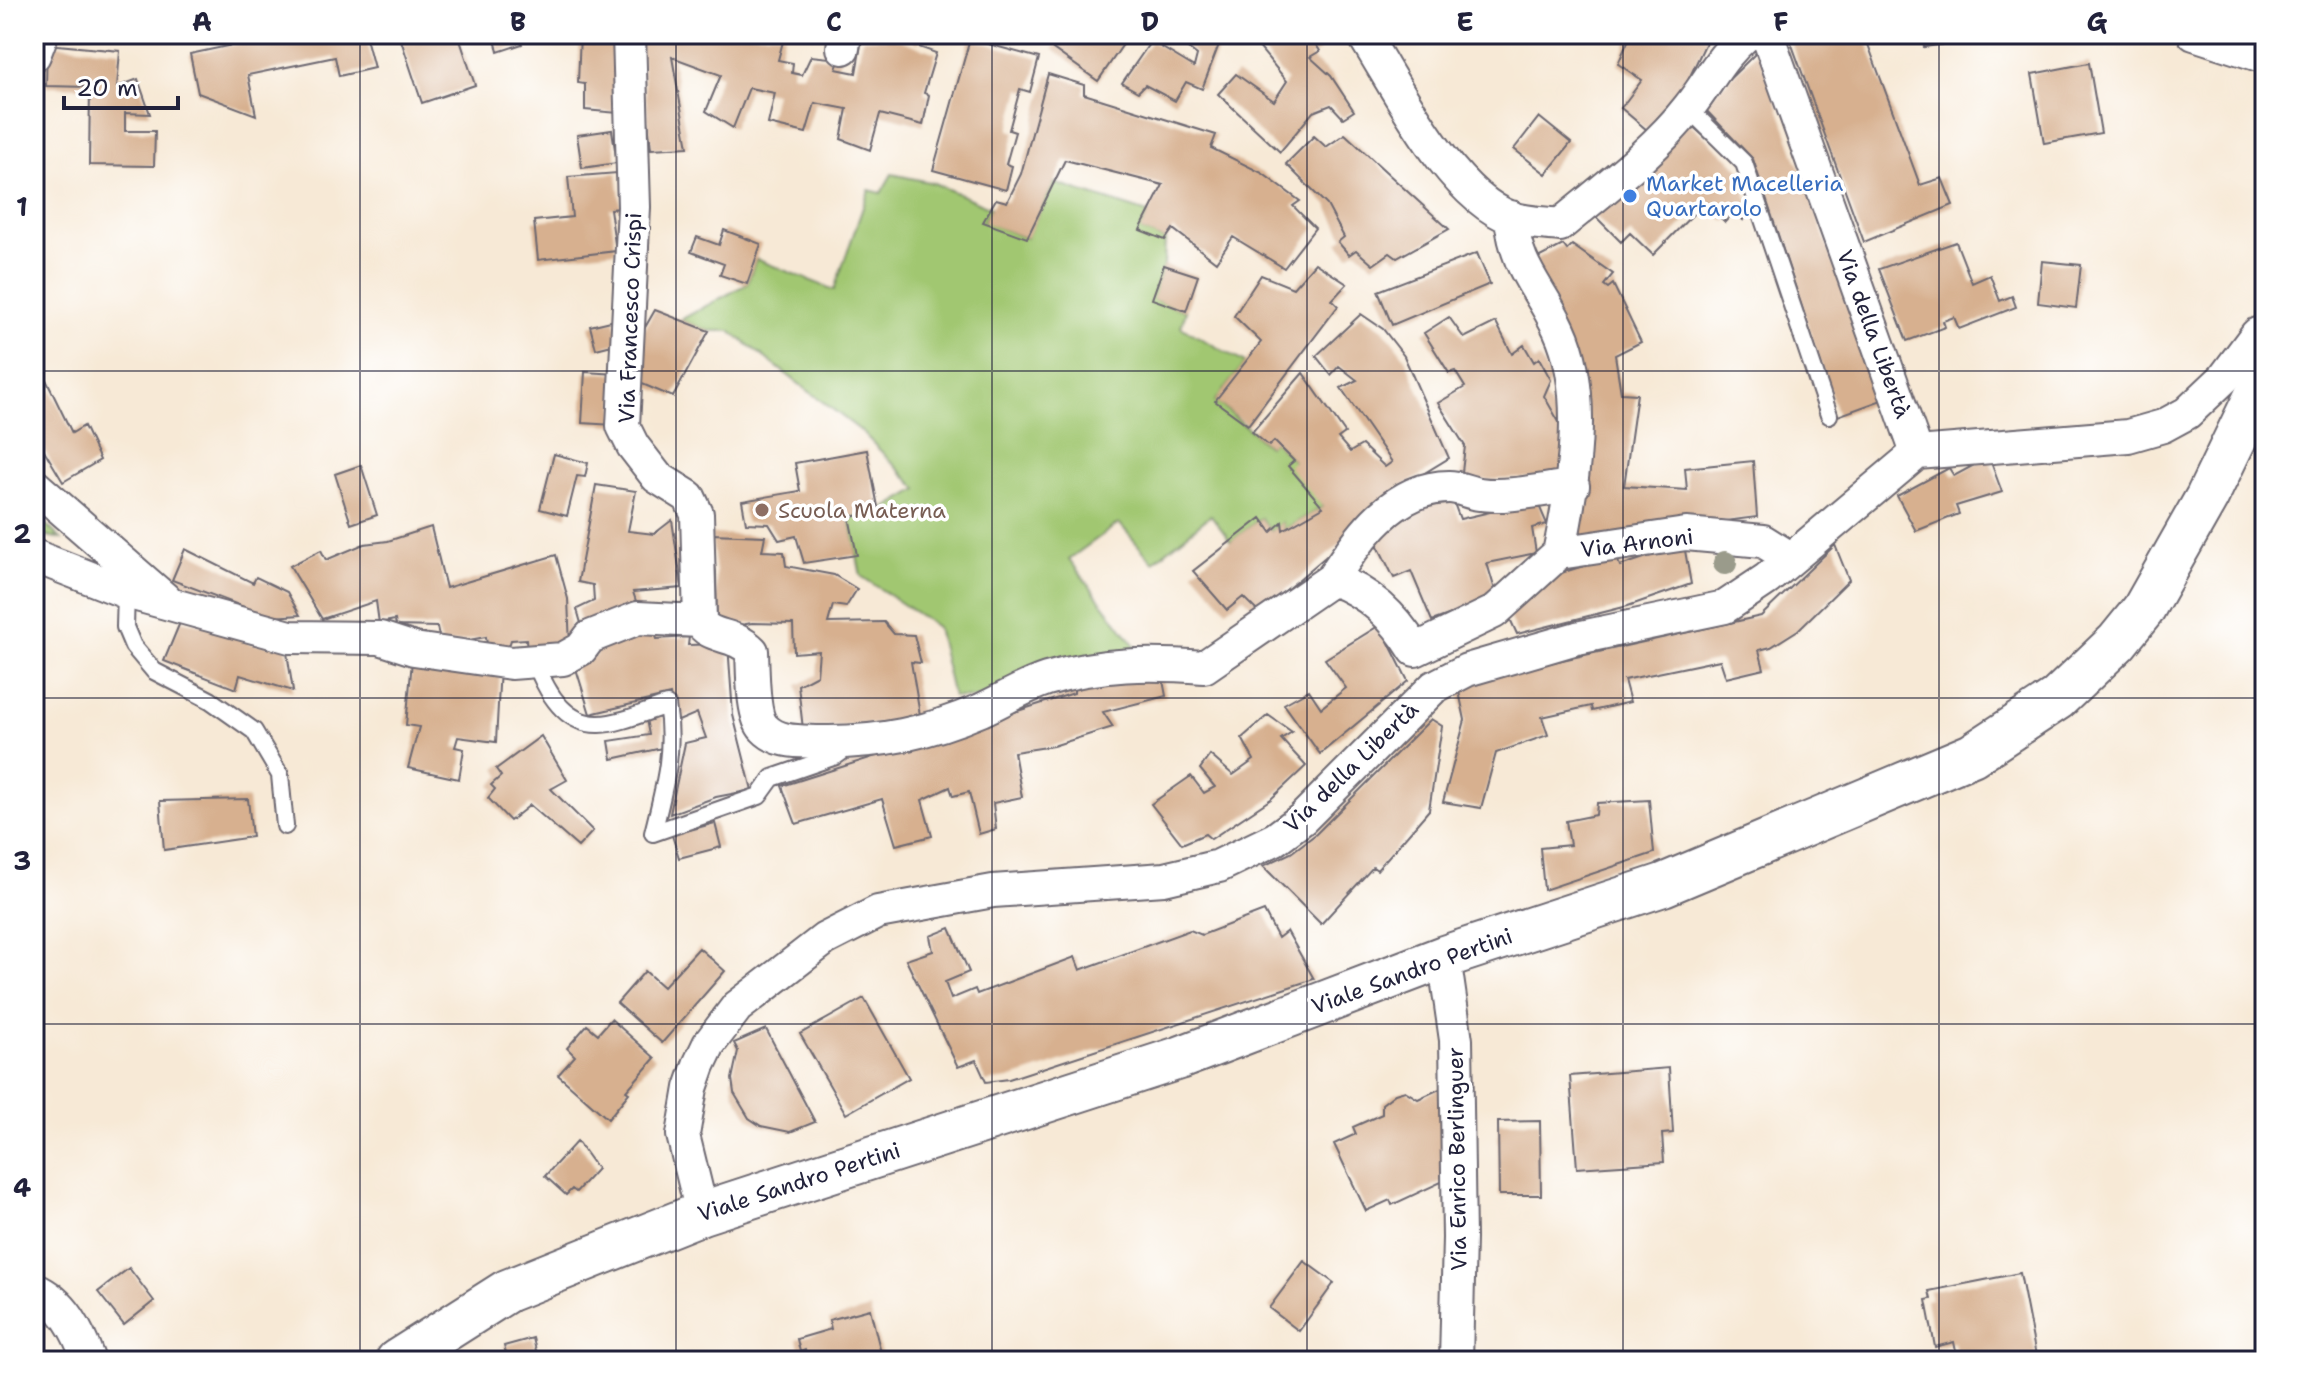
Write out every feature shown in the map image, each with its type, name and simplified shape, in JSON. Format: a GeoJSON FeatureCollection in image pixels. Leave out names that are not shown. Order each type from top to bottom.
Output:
{"type":"FeatureCollection","features":[{"type":"Feature","properties":{"kind":"street"},"geometry":{"type":"LineString","coordinates":[[34,55],[42,34]]}},
{"type":"Feature","properties":{"kind":"street","name":"Via Francesco Crispi"},"geometry":{"type":"LineString","coordinates":[[629,34],[634,207],[623,426],[633,446],[657,477],[689,497],[697,514],[700,621]]}},
{"type":"Feature","properties":{"kind":"street"},"geometry":{"type":"LineString","coordinates":[[1363,34],[1439,156],[1473,192],[1511,217],[1560,225],[1622,172],[1688,108],[1723,55],[1747,34]]}},
{"type":"Feature","properties":{"kind":"street","name":"Via della Libertà"},"geometry":{"type":"LineString","coordinates":[[702,1213],[683,1135],[686,1111],[699,1065],[709,1044],[737,1007],[825,939],[878,912],[993,891],[1164,879],[1219,866],[1255,850],[1302,819],[1434,687],[1497,659],[1725,607],[1767,579],[1917,453],[1767,34]]}},
{"type":"Feature","properties":{"kind":"street"},"geometry":{"type":"LineString","coordinates":[[2194,34],[2265,57]]}},
{"type":"Feature","properties":{"kind":"street"},"geometry":{"type":"LineString","coordinates":[[1511,217],[1514,245],[1530,282],[1559,329],[1575,380],[1573,486],[1559,553]]}},
{"type":"Feature","properties":{"kind":"street"},"geometry":{"type":"LineString","coordinates":[[1917,453],[2128,436],[2163,426],[2187,413],[2224,378],[2257,334],[2265,336]]}},
{"type":"Feature","properties":{"kind":"street","name":"Viale Sandro Pertini"},"geometry":{"type":"LineString","coordinates":[[397,1361],[507,1291],[702,1213],[1179,1058],[1444,957],[1663,885],[1925,777],[2015,729],[2088,671],[2143,610],[2207,497],[2265,377]]}},
{"type":"Feature","properties":{"kind":"street"},"geometry":{"type":"LineString","coordinates":[[34,485],[174,606]]}},
{"type":"Feature","properties":{"kind":"street"},"geometry":{"type":"LineString","coordinates":[[34,556],[126,592],[290,637],[380,638],[414,649],[511,663],[563,659],[581,649],[590,637],[638,618],[700,621],[711,633],[735,637],[752,651],[758,715],[767,731],[793,741],[854,742],[897,739],[979,710],[1045,680],[1100,667],[1154,663],[1204,667],[1332,579],[1364,531],[1399,502],[1429,489],[1453,487],[1481,495],[1573,486]]}},
{"type":"Feature","properties":{"kind":"street","name":"Via Arnoni"},"geometry":{"type":"LineString","coordinates":[[1332,579],[1359,589],[1400,625],[1415,650],[1494,612],[1559,553],[1686,534],[1763,541],[1790,558]]}},
{"type":"Feature","properties":{"kind":"street","name":"Via Enrico Berlinguer"},"geometry":{"type":"LineString","coordinates":[[1444,957],[1456,1040],[1459,1238],[1456,1361]]}},
{"type":"Feature","properties":{"kind":"street"},"geometry":{"type":"LineString","coordinates":[[34,1289],[49,1295],[72,1322],[89,1361]]}},
{"type":"Feature","properties":{"kind":"lane"},"geometry":{"type":"LineString","coordinates":[[1688,108],[1744,163],[1829,415]]}},
{"type":"Feature","properties":{"kind":"lane"},"geometry":{"type":"LineString","coordinates":[[126,592],[125,627],[133,646],[154,671],[210,700],[254,731],[280,775],[285,826]]}},
{"type":"Feature","properties":{"kind":"lane"},"geometry":{"type":"LineString","coordinates":[[535,661],[545,689],[569,716],[599,725],[667,705],[672,735],[671,761],[653,833],[759,796],[772,778],[836,756],[854,742]]}},
{"type":"Feature","properties":{"kind":"green space"},"geometry":{"type":"Polygon","coordinates":[[[892,174],[934,183],[991,208],[983,221],[1026,238],[1054,183],[1148,213],[1141,230],[1165,240],[1164,265],[1153,299],[1186,311],[1181,327],[1245,363],[1215,401],[1268,446],[1274,441],[1294,461],[1323,507],[1283,530],[1282,523],[1271,532],[1261,518],[1231,542],[1211,515],[1153,562],[1119,523],[1069,559],[1138,650],[980,698],[953,697],[937,627],[861,576],[849,517],[879,512],[918,489],[861,431],[730,331],[709,331],[680,320],[747,284],[756,259],[834,290],[869,190],[881,193],[892,174]]]}},
{"type":"Feature","properties":{"kind":"green space"},"geometry":{"type":"Polygon","coordinates":[[[34,513],[61,539],[34,533],[34,513]]]}},
{"type":"Feature","properties":{"kind":"building"},"geometry":{"type":"Polygon","coordinates":[[[284,34],[365,34],[374,68],[339,76],[335,57],[248,75],[256,115],[198,93],[190,54],[284,34]]]}},
{"type":"Feature","properties":{"kind":"building"},"geometry":{"type":"Polygon","coordinates":[[[399,34],[466,34],[459,37],[475,85],[422,103],[399,34]]]}},
{"type":"Feature","properties":{"kind":"building"},"geometry":{"type":"Polygon","coordinates":[[[494,34],[520,34],[522,44],[498,52],[494,34]]]}},
{"type":"Feature","properties":{"kind":"building"},"geometry":{"type":"Polygon","coordinates":[[[580,34],[621,34],[618,113],[585,110],[585,84],[578,83],[580,34]]]}},
{"type":"Feature","properties":{"kind":"building"},"geometry":{"type":"Polygon","coordinates":[[[639,34],[785,34],[778,60],[793,63],[792,73],[802,75],[811,56],[840,59],[836,69],[856,73],[862,39],[894,38],[936,53],[924,93],[929,95],[923,125],[880,114],[870,150],[841,139],[847,109],[815,103],[806,133],[768,124],[775,93],[749,88],[733,128],[706,111],[721,75],[672,57],[688,147],[651,149],[639,34]]]}},
{"type":"Feature","properties":{"kind":"building"},"geometry":{"type":"Polygon","coordinates":[[[794,34],[836,34],[836,40],[794,34]]]}},
{"type":"Feature","properties":{"kind":"building"},"geometry":{"type":"Polygon","coordinates":[[[896,34],[921,34],[918,43],[896,34]]]}},
{"type":"Feature","properties":{"kind":"building"},"geometry":{"type":"Polygon","coordinates":[[[1065,34],[1130,34],[1098,81],[1053,49],[1065,34]]]}},
{"type":"Feature","properties":{"kind":"building"},"geometry":{"type":"Polygon","coordinates":[[[1170,34],[1223,34],[1202,89],[1186,82],[1175,101],[1145,85],[1138,92],[1122,83],[1151,41],[1194,67],[1197,55],[1170,34]]]}},
{"type":"Feature","properties":{"kind":"building"},"geometry":{"type":"Polygon","coordinates":[[[1248,34],[1296,34],[1300,40],[1310,36],[1320,51],[1310,57],[1331,76],[1354,111],[1343,118],[1331,105],[1313,112],[1280,152],[1218,94],[1236,74],[1274,101],[1287,81],[1248,34]]]}},
{"type":"Feature","properties":{"kind":"building"},"geometry":{"type":"Polygon","coordinates":[[[1631,34],[1710,34],[1684,89],[1647,130],[1621,108],[1642,80],[1618,64],[1631,34]]]}},
{"type":"Feature","properties":{"kind":"building"},"geometry":{"type":"Polygon","coordinates":[[[1788,34],[1854,34],[1855,40],[1866,39],[1920,185],[1942,178],[1953,205],[1864,242],[1788,34]]]}},
{"type":"Feature","properties":{"kind":"building"},"geometry":{"type":"Polygon","coordinates":[[[1922,34],[1952,34],[1953,43],[1924,47],[1922,34]]]}},
{"type":"Feature","properties":{"kind":"building"},"geometry":{"type":"Polygon","coordinates":[[[970,39],[1039,58],[1030,92],[1020,89],[1009,130],[1015,132],[1006,164],[1012,166],[1006,190],[933,170],[970,39]]]}},
{"type":"Feature","properties":{"kind":"building"},"geometry":{"type":"Polygon","coordinates":[[[47,44],[120,51],[117,87],[138,79],[150,114],[125,113],[125,131],[155,131],[154,166],[89,165],[90,87],[46,86],[47,44]]]}},
{"type":"Feature","properties":{"kind":"building"},"geometry":{"type":"Polygon","coordinates":[[[1758,51],[1882,400],[1838,416],[1753,159],[1702,106],[1758,51]]]}},
{"type":"Feature","properties":{"kind":"building"},"geometry":{"type":"Polygon","coordinates":[[[2089,63],[2101,133],[2044,143],[2032,74],[2089,63]]]}},
{"type":"Feature","properties":{"kind":"building"},"geometry":{"type":"Polygon","coordinates":[[[1048,74],[1084,85],[1084,94],[1216,135],[1211,148],[1262,173],[1300,201],[1293,206],[1315,228],[1284,268],[1233,237],[1216,262],[1173,229],[1165,240],[1140,230],[1163,185],[1065,160],[1027,238],[983,222],[996,199],[1007,202],[1021,174],[1048,74]]]}},
{"type":"Feature","properties":{"kind":"building"},"geometry":{"type":"Polygon","coordinates":[[[1539,117],[1571,143],[1546,174],[1514,149],[1539,117]]]}},
{"type":"Feature","properties":{"kind":"building"},"geometry":{"type":"Polygon","coordinates":[[[1688,122],[1739,168],[1749,205],[1743,220],[1734,212],[1725,222],[1705,202],[1653,255],[1630,233],[1621,242],[1595,216],[1688,122]]]}},
{"type":"Feature","properties":{"kind":"building"},"geometry":{"type":"Polygon","coordinates":[[[612,130],[617,163],[582,168],[577,135],[612,130]]]}},
{"type":"Feature","properties":{"kind":"building"},"geometry":{"type":"Polygon","coordinates":[[[1345,134],[1449,229],[1397,258],[1390,253],[1373,265],[1356,250],[1349,255],[1338,242],[1344,237],[1327,205],[1286,164],[1314,136],[1326,147],[1345,134]]]}},
{"type":"Feature","properties":{"kind":"building"},"geometry":{"type":"Polygon","coordinates":[[[617,173],[621,208],[610,209],[616,251],[538,260],[534,221],[572,217],[568,177],[617,173]]]}},
{"type":"Feature","properties":{"kind":"building"},"geometry":{"type":"Polygon","coordinates":[[[724,230],[761,244],[747,284],[720,275],[724,264],[691,252],[697,237],[719,245],[724,230]]]}},
{"type":"Feature","properties":{"kind":"building"},"geometry":{"type":"Polygon","coordinates":[[[1956,242],[1972,283],[1990,275],[2000,301],[2012,296],[2016,307],[1959,329],[1954,317],[1943,321],[1945,327],[1907,341],[1879,269],[1956,242]]]}},
{"type":"Feature","properties":{"kind":"building"},"geometry":{"type":"Polygon","coordinates":[[[1563,245],[1567,250],[1572,245],[1613,274],[1604,285],[1608,288],[1613,284],[1641,342],[1615,355],[1621,393],[1637,394],[1624,486],[1687,490],[1685,468],[1753,461],[1757,517],[1579,540],[1590,438],[1532,261],[1563,245]]]}},
{"type":"Feature","properties":{"kind":"building"},"geometry":{"type":"Polygon","coordinates":[[[1477,253],[1490,284],[1392,325],[1378,291],[1477,253]]]}},
{"type":"Feature","properties":{"kind":"building"},"geometry":{"type":"Polygon","coordinates":[[[2042,261],[2081,265],[2076,308],[2038,303],[2042,261]]]}},
{"type":"Feature","properties":{"kind":"building"},"geometry":{"type":"Polygon","coordinates":[[[1315,263],[1347,284],[1332,300],[1338,306],[1248,425],[1215,401],[1261,342],[1234,316],[1261,275],[1293,288],[1315,263]]]}},
{"type":"Feature","properties":{"kind":"building"},"geometry":{"type":"Polygon","coordinates":[[[1164,265],[1198,276],[1186,311],[1152,299],[1164,265]]]}},
{"type":"Feature","properties":{"kind":"building"},"geometry":{"type":"Polygon","coordinates":[[[655,310],[709,331],[673,397],[640,383],[643,331],[655,310]]]}},
{"type":"Feature","properties":{"kind":"building"},"geometry":{"type":"Polygon","coordinates":[[[1361,314],[1383,329],[1404,356],[1449,458],[1400,488],[1350,536],[1259,613],[1243,597],[1227,610],[1193,571],[1261,518],[1271,532],[1282,522],[1283,530],[1323,507],[1288,466],[1294,461],[1274,441],[1269,446],[1252,432],[1303,373],[1345,433],[1338,438],[1350,452],[1362,445],[1385,467],[1392,462],[1341,388],[1357,380],[1339,366],[1331,375],[1316,356],[1361,314]]]}},
{"type":"Feature","properties":{"kind":"building"},"geometry":{"type":"Polygon","coordinates":[[[1449,317],[1464,338],[1496,322],[1512,354],[1524,345],[1534,362],[1539,358],[1551,380],[1544,396],[1567,436],[1565,476],[1461,481],[1465,446],[1438,403],[1465,387],[1455,371],[1449,373],[1424,333],[1449,317]]]}},
{"type":"Feature","properties":{"kind":"building"},"geometry":{"type":"Polygon","coordinates":[[[615,320],[620,343],[596,349],[590,326],[615,320]]]}},
{"type":"Feature","properties":{"kind":"building"},"geometry":{"type":"Polygon","coordinates":[[[34,355],[72,433],[84,426],[100,460],[63,482],[44,450],[37,454],[34,451],[34,355]]]}},
{"type":"Feature","properties":{"kind":"building"},"geometry":{"type":"Polygon","coordinates":[[[585,372],[617,374],[614,425],[582,423],[585,372]]]}},
{"type":"Feature","properties":{"kind":"building"},"geometry":{"type":"Polygon","coordinates":[[[867,450],[879,512],[849,517],[857,555],[804,563],[796,536],[779,540],[769,524],[746,523],[742,501],[800,491],[795,463],[867,450]]]}},
{"type":"Feature","properties":{"kind":"building"},"geometry":{"type":"Polygon","coordinates":[[[554,454],[588,463],[585,477],[577,476],[567,516],[540,509],[554,454]]]}},
{"type":"Feature","properties":{"kind":"building"},"geometry":{"type":"Polygon","coordinates":[[[1989,457],[2002,492],[1956,506],[1959,514],[1916,531],[1897,496],[1949,468],[1954,476],[1989,457]]]}},
{"type":"Feature","properties":{"kind":"building"},"geometry":{"type":"Polygon","coordinates":[[[361,465],[377,515],[351,524],[335,474],[361,465]]]}},
{"type":"Feature","properties":{"kind":"building"},"geometry":{"type":"Polygon","coordinates":[[[596,485],[636,491],[628,531],[654,534],[672,520],[682,588],[633,592],[639,610],[582,627],[577,609],[594,601],[593,585],[578,582],[596,485]]]}},
{"type":"Feature","properties":{"kind":"building"},"geometry":{"type":"Polygon","coordinates":[[[1452,498],[1460,519],[1537,501],[1547,524],[1532,528],[1536,553],[1487,563],[1497,597],[1432,621],[1411,571],[1394,578],[1372,534],[1407,509],[1452,498]]]}},
{"type":"Feature","properties":{"kind":"building"},"geometry":{"type":"Polygon","coordinates":[[[431,527],[446,588],[556,555],[568,599],[570,647],[527,652],[526,639],[511,640],[507,652],[488,651],[486,637],[441,645],[437,627],[396,626],[395,620],[379,623],[376,601],[322,619],[290,566],[321,550],[326,560],[364,544],[388,541],[431,527]]]}},
{"type":"Feature","properties":{"kind":"building"},"geometry":{"type":"Polygon","coordinates":[[[711,534],[765,536],[762,551],[784,552],[786,566],[834,575],[857,589],[846,607],[833,605],[828,623],[884,622],[894,634],[914,635],[921,663],[911,662],[921,721],[803,729],[798,685],[817,675],[819,651],[794,653],[793,624],[752,623],[717,629],[716,572],[711,534]]]}},
{"type":"Feature","properties":{"kind":"building"},"geometry":{"type":"Polygon","coordinates":[[[1684,545],[1691,584],[1628,606],[1517,634],[1505,608],[1561,573],[1616,556],[1620,566],[1684,545]]]}},
{"type":"Feature","properties":{"kind":"building"},"geometry":{"type":"Polygon","coordinates":[[[1835,545],[1849,580],[1798,630],[1771,647],[1759,650],[1764,669],[1726,678],[1720,660],[1624,680],[1630,702],[1592,711],[1591,706],[1542,717],[1548,735],[1496,753],[1481,808],[1443,802],[1465,720],[1458,687],[1494,675],[1761,616],[1835,545]]]}},
{"type":"Feature","properties":{"kind":"building"},"geometry":{"type":"Polygon","coordinates":[[[185,549],[253,583],[256,577],[287,592],[300,615],[271,617],[172,580],[185,549]]]}},
{"type":"Feature","properties":{"kind":"building"},"geometry":{"type":"Polygon","coordinates":[[[181,620],[221,629],[252,644],[286,646],[293,691],[240,675],[236,689],[164,661],[181,620]]]}},
{"type":"Feature","properties":{"kind":"building"},"geometry":{"type":"Polygon","coordinates":[[[651,623],[657,639],[689,637],[688,645],[728,644],[733,715],[752,790],[716,797],[670,814],[685,743],[706,738],[697,713],[676,722],[670,695],[590,714],[574,662],[597,656],[593,645],[651,623]]]}},
{"type":"Feature","properties":{"kind":"building"},"geometry":{"type":"Polygon","coordinates":[[[1380,625],[1408,681],[1320,754],[1284,704],[1309,690],[1321,708],[1346,688],[1325,659],[1380,625]]]}},
{"type":"Feature","properties":{"kind":"building"},"geometry":{"type":"Polygon","coordinates":[[[412,661],[500,667],[496,742],[458,737],[455,747],[464,749],[459,779],[408,768],[419,727],[406,725],[412,661]]]}},
{"type":"Feature","properties":{"kind":"building"},"geometry":{"type":"Polygon","coordinates":[[[1162,675],[1166,696],[1103,712],[1113,727],[1053,746],[1014,752],[1022,797],[993,803],[996,829],[979,834],[969,792],[953,796],[950,787],[922,800],[932,836],[896,845],[882,799],[796,824],[782,786],[1074,693],[1074,685],[1162,675]]]}},
{"type":"Feature","properties":{"kind":"building"},"geometry":{"type":"Polygon","coordinates":[[[1268,715],[1292,732],[1281,739],[1306,766],[1271,799],[1211,839],[1205,834],[1182,844],[1151,804],[1191,776],[1204,793],[1215,787],[1200,769],[1210,755],[1233,775],[1254,760],[1242,738],[1268,715]]]}},
{"type":"Feature","properties":{"kind":"building"},"geometry":{"type":"Polygon","coordinates":[[[663,717],[662,748],[612,759],[609,741],[649,735],[646,719],[663,717]]]}},
{"type":"Feature","properties":{"kind":"building"},"geometry":{"type":"Polygon","coordinates":[[[1431,719],[1442,726],[1429,810],[1377,870],[1373,867],[1321,924],[1263,866],[1291,853],[1316,834],[1431,719]]]}},
{"type":"Feature","properties":{"kind":"building"},"geometry":{"type":"Polygon","coordinates":[[[541,736],[567,780],[551,789],[593,831],[578,847],[530,805],[510,821],[488,798],[495,789],[491,785],[501,776],[496,769],[541,736]]]}},
{"type":"Feature","properties":{"kind":"building"},"geometry":{"type":"Polygon","coordinates":[[[248,799],[252,837],[164,850],[160,801],[248,799]]]}},
{"type":"Feature","properties":{"kind":"building"},"geometry":{"type":"Polygon","coordinates":[[[1649,800],[1654,853],[1544,890],[1540,848],[1570,845],[1566,821],[1596,815],[1597,803],[1649,800]]]}},
{"type":"Feature","properties":{"kind":"building"},"geometry":{"type":"Polygon","coordinates":[[[715,823],[721,847],[679,858],[672,835],[715,823]]]}},
{"type":"Feature","properties":{"kind":"building"},"geometry":{"type":"Polygon","coordinates":[[[1264,911],[1278,938],[1287,931],[1314,979],[1009,1079],[986,1082],[976,1060],[958,1067],[906,960],[933,951],[930,936],[950,928],[969,972],[945,982],[951,999],[975,989],[977,994],[1075,957],[1080,970],[1190,930],[1202,935],[1264,911]]]}},
{"type":"Feature","properties":{"kind":"building"},"geometry":{"type":"Polygon","coordinates":[[[699,948],[725,971],[662,1043],[617,1003],[645,971],[663,987],[699,948]]]}},
{"type":"Feature","properties":{"kind":"building"},"geometry":{"type":"Polygon","coordinates":[[[864,998],[909,1078],[846,1114],[800,1034],[864,998]]]}},
{"type":"Feature","properties":{"kind":"building"},"geometry":{"type":"Polygon","coordinates":[[[611,1019],[655,1058],[626,1091],[629,1093],[608,1119],[558,1075],[575,1056],[567,1048],[587,1025],[598,1034],[611,1019]]]}},
{"type":"Feature","properties":{"kind":"building"},"geometry":{"type":"Polygon","coordinates":[[[766,1029],[815,1122],[790,1132],[761,1126],[749,1118],[734,1093],[732,1079],[738,1051],[734,1043],[766,1029]]]}},
{"type":"Feature","properties":{"kind":"building"},"geometry":{"type":"Polygon","coordinates":[[[1669,1068],[1673,1133],[1662,1134],[1664,1162],[1577,1168],[1570,1076],[1669,1068]]]}},
{"type":"Feature","properties":{"kind":"building"},"geometry":{"type":"Polygon","coordinates":[[[1446,1086],[1450,1178],[1392,1205],[1390,1200],[1366,1211],[1334,1144],[1356,1134],[1353,1127],[1382,1114],[1382,1104],[1395,1094],[1405,1091],[1418,1099],[1446,1086]]]}},
{"type":"Feature","properties":{"kind":"building"},"geometry":{"type":"Polygon","coordinates":[[[1540,1121],[1541,1195],[1499,1195],[1498,1122],[1540,1121]]]}},
{"type":"Feature","properties":{"kind":"building"},"geometry":{"type":"Polygon","coordinates":[[[577,1141],[597,1169],[576,1192],[572,1189],[566,1195],[545,1176],[577,1141]]]}},
{"type":"Feature","properties":{"kind":"building"},"geometry":{"type":"Polygon","coordinates":[[[1304,1261],[1334,1283],[1299,1331],[1269,1308],[1304,1261]]]}},
{"type":"Feature","properties":{"kind":"building"},"geometry":{"type":"Polygon","coordinates":[[[129,1268],[154,1301],[124,1325],[98,1292],[129,1268]]]}},
{"type":"Feature","properties":{"kind":"building"},"geometry":{"type":"Polygon","coordinates":[[[2020,1273],[2037,1361],[1958,1361],[1954,1342],[1935,1347],[1926,1300],[1931,1299],[1929,1291],[2020,1273]]]}},
{"type":"Feature","properties":{"kind":"building"},"geometry":{"type":"Polygon","coordinates":[[[870,1309],[883,1361],[808,1361],[805,1350],[800,1352],[797,1339],[831,1329],[829,1320],[870,1309]]]}},
{"type":"Feature","properties":{"kind":"building"},"geometry":{"type":"Polygon","coordinates":[[[533,1338],[538,1359],[561,1352],[564,1361],[508,1361],[504,1346],[533,1338]]]}},
{"type":"Feature","properties":{"kind":"place","name":"Market Macelleria Quartarolo"},"geometry":{"type":"Point","coordinates":[1630,196]}},
{"type":"Feature","properties":{"kind":"place","name":"Scuola Materna"},"geometry":{"type":"Point","coordinates":[762,510]}}]}
